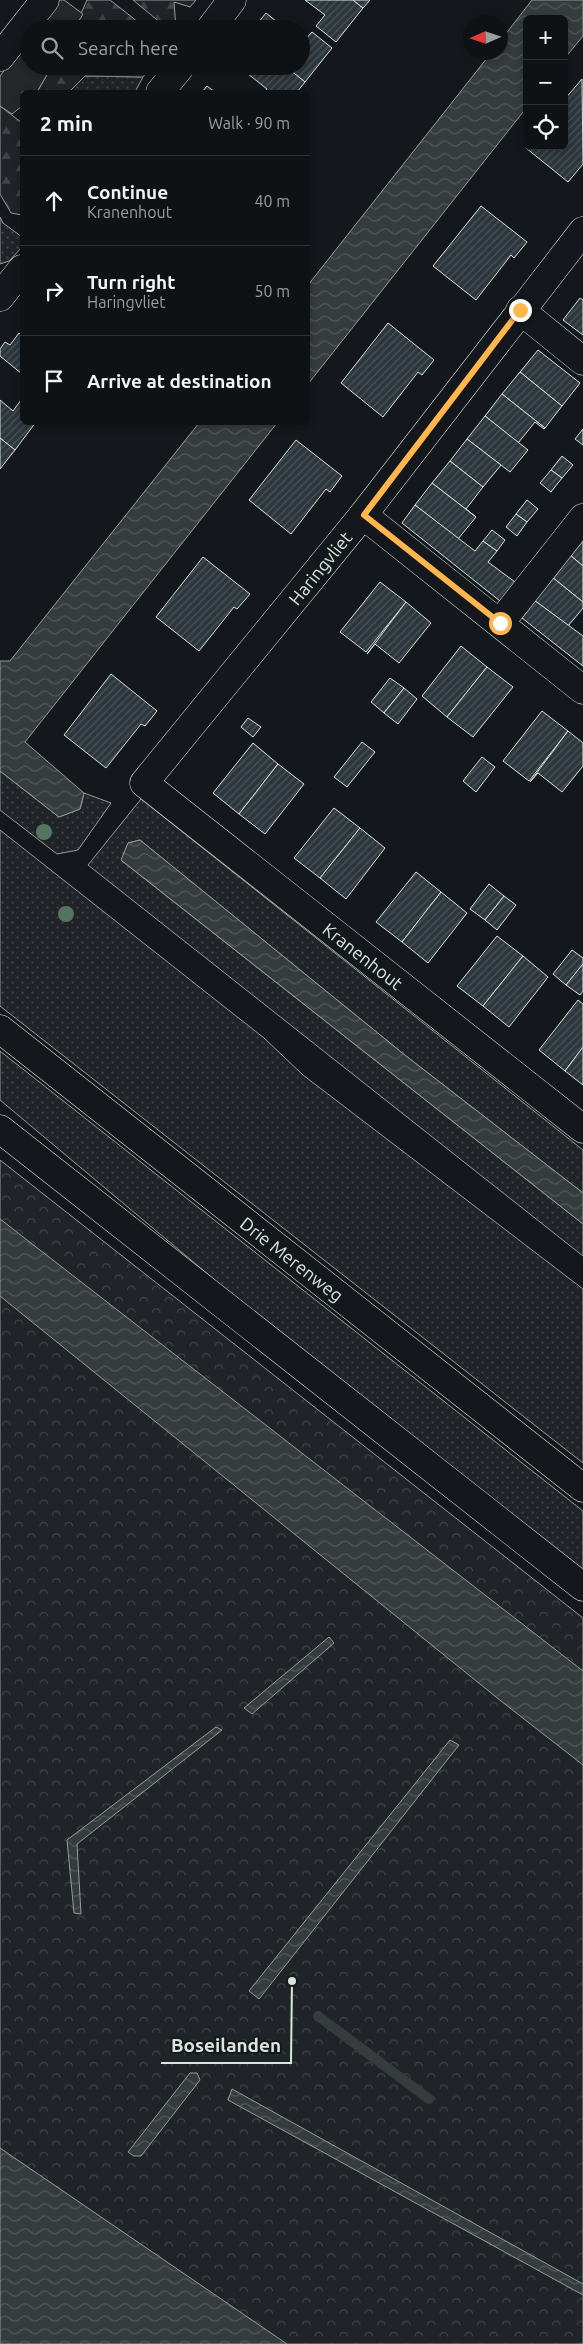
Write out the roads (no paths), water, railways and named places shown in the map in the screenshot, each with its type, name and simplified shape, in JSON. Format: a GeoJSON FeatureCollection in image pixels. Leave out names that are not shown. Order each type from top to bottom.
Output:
{"type":"FeatureCollection","features":[{"type":"Feature","properties":{"kind":"main road"},"geometry":{"type":"LineString","coordinates":[[29,20],[45,0]]}},
{"type":"Feature","properties":{"kind":"main road"},"geometry":{"type":"LineString","coordinates":[[217,20],[232,0]]}},
{"type":"Feature","properties":{"kind":"main road"},"geometry":{"type":"LineString","coordinates":[[0,57],[20,32]]}},
{"type":"Feature","properties":{"kind":"main road"},"geometry":{"type":"LineString","coordinates":[[162,90],[173,75]]}},
{"type":"Feature","properties":{"kind":"main road","name":"Haringvliet"},"geometry":{"type":"LineString","coordinates":[[144,783],[364,515],[520,310],[583,231]]}},
{"type":"Feature","properties":{"kind":"main road"},"geometry":{"type":"LineString","coordinates":[[0,297],[20,272]]}},
{"type":"Feature","properties":{"kind":"main road"},"geometry":{"type":"LineString","coordinates":[[520,310],[583,361]]}},
{"type":"Feature","properties":{"kind":"main road"},"geometry":{"type":"LineString","coordinates":[[364,515],[583,690]]}},
{"type":"Feature","properties":{"kind":"main road"},"geometry":{"type":"LineString","coordinates":[[500,623],[583,518]]}},
{"type":"Feature","properties":{"kind":"main road","name":"Kranenhout"},"geometry":{"type":"LineString","coordinates":[[144,783],[583,1129]]}},
{"type":"Feature","properties":{"kind":"main road","name":"Drie Merenweg"},"geometry":{"type":"LineString","coordinates":[[0,1029],[583,1488]]}},
{"type":"Feature","properties":{"kind":"main road"},"geometry":{"type":"LineString","coordinates":[[0,1129],[583,1587]]}},
{"type":"Feature","properties":{"kind":"water"},"geometry":{"type":"Polygon","coordinates":[[[532,0],[583,0],[583,36],[568,54],[568,15],[523,15],[523,112],[310,381],[310,282],[485,60],[508,60],[508,31],[532,0]]]}},
{"type":"Feature","properties":{"kind":"water"},"geometry":{"type":"Polygon","coordinates":[[[197,425],[275,425],[25,742],[84,793],[80,809],[59,817],[0,771],[0,661],[10,661],[197,425]]]}},
{"type":"Feature","properties":{"kind":"water"},"geometry":{"type":"Polygon","coordinates":[[[140,840],[406,1056],[583,1193],[583,1224],[121,860],[128,843],[140,840]]]}},
{"type":"Feature","properties":{"kind":"water"},"geometry":{"type":"Polygon","coordinates":[[[0,1219],[583,1671],[583,1765],[501,1701],[0,1296],[0,1219]]]}},
{"type":"Feature","properties":{"kind":"water"},"geometry":{"type":"Polygon","coordinates":[[[329,1637],[334,1643],[252,1714],[244,1708],[329,1637]]]}},
{"type":"Feature","properties":{"kind":"water"},"geometry":{"type":"Polygon","coordinates":[[[216,1727],[222,1730],[77,1844],[81,1914],[74,1913],[67,1840],[216,1727]]]}},
{"type":"Feature","properties":{"kind":"water"},"geometry":{"type":"Polygon","coordinates":[[[450,1740],[459,1745],[259,1999],[249,1991],[450,1740]]]}},
{"type":"Feature","properties":{"kind":"water"},"geometry":{"type":"Polygon","coordinates":[[[190,2073],[197,2073],[200,2080],[141,2156],[134,2156],[128,2152],[190,2073]]]}},
{"type":"Feature","properties":{"kind":"water"},"geometry":{"type":"Polygon","coordinates":[[[232,2089],[583,2284],[583,2295],[228,2100],[232,2089]]]}},
{"type":"Feature","properties":{"kind":"water"},"geometry":{"type":"Polygon","coordinates":[[[0,2148],[287,2344],[0,2344],[0,2148]]]}},
{"type":"Feature","properties":{"kind":"waterway"},"geometry":{"type":"LineString","coordinates":[[318,2016],[429,2099]]}},
{"type":"Feature","properties":{"kind":"place","name":"Boseilanden"},"geometry":{"type":"Point","coordinates":[292,1981]}}]}
